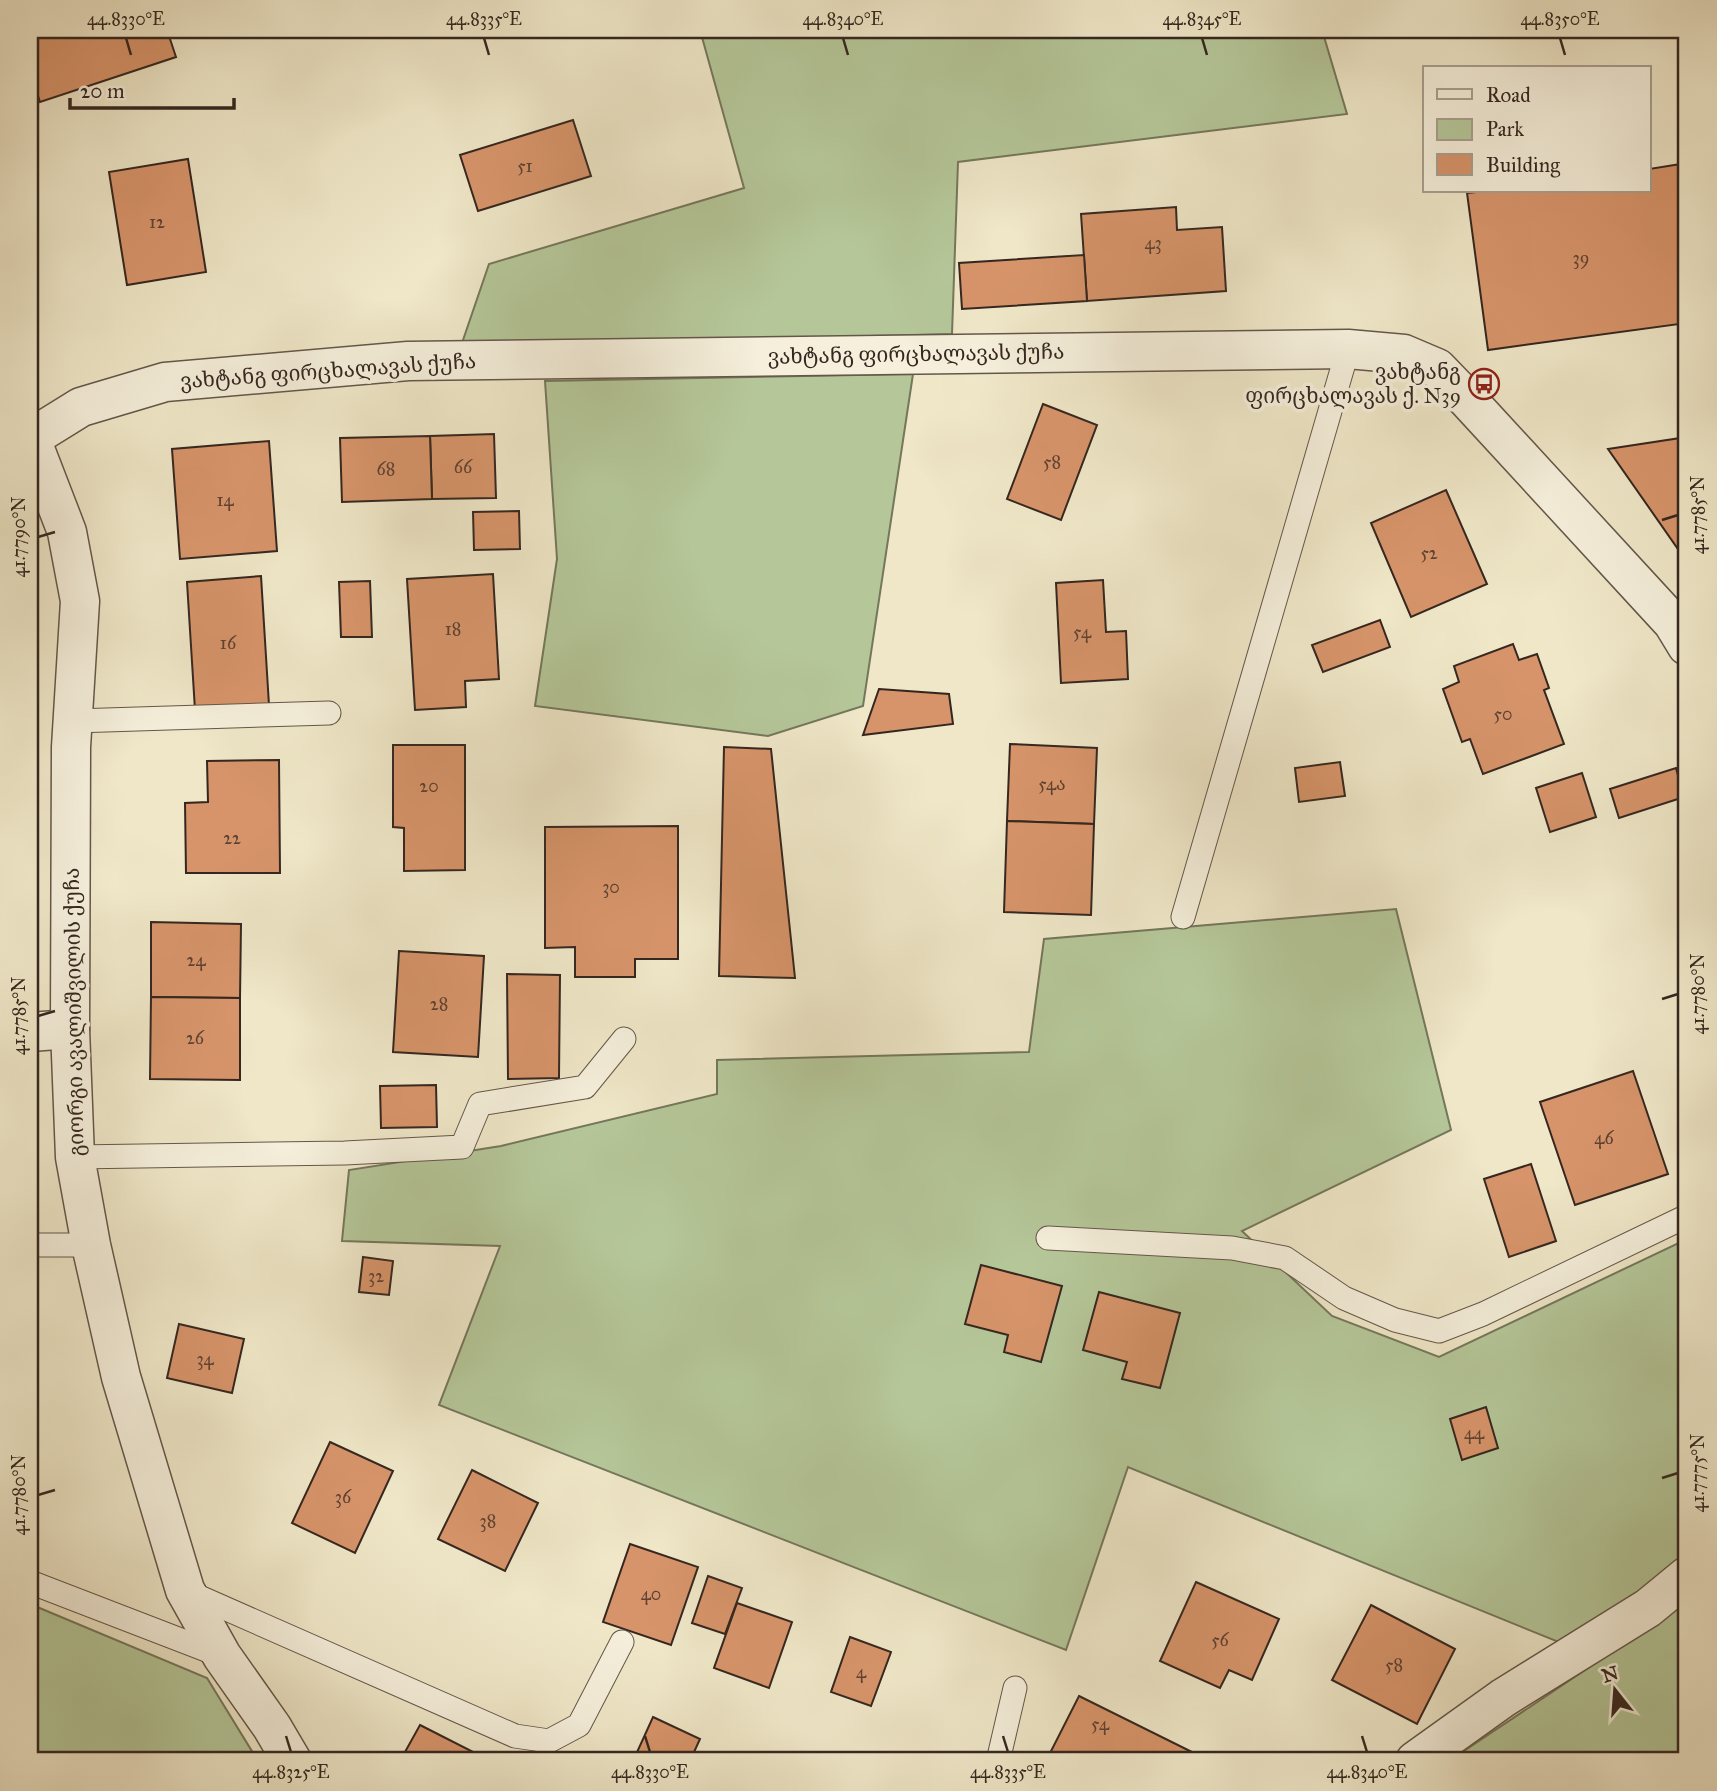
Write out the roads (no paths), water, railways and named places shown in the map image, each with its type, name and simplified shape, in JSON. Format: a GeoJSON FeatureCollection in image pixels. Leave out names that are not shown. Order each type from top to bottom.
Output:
{"type":"FeatureCollection","features":[{"type":"Feature","properties":{"kind":"street","name":"ვახტანგ ფირცხალავას ქუჩა"},"geometry":{"type":"LineString","coordinates":[[30,437],[81,407],[165,382],[408,361],[1348,349],[1404,354],[1437,368],[1475,407],[1673,623],[1687,646]]}},
{"type":"Feature","properties":{"kind":"street","name":"გიორგი ავალიშვილის ქუჩა"},"geometry":{"type":"LineString","coordinates":[[30,437],[67,532],[80,601],[71,747],[70,1029],[75,1157],[91,1245],[121,1377],[185,1590],[222,1656],[272,1727],[292,1761]]}},
{"type":"Feature","properties":{"kind":"street"},"geometry":{"type":"LineString","coordinates":[[30,1032],[70,1029]]}},
{"type":"Feature","properties":{"kind":"street"},"geometry":{"type":"LineString","coordinates":[[1415,1761],[1503,1698],[1648,1608],[1687,1576]]}},
{"type":"Feature","properties":{"kind":"lane"},"geometry":{"type":"LineString","coordinates":[[1183,918],[1348,349]]}},
{"type":"Feature","properties":{"kind":"lane"},"geometry":{"type":"LineString","coordinates":[[74,721],[329,713]]}},
{"type":"Feature","properties":{"kind":"lane"},"geometry":{"type":"LineString","coordinates":[[75,1157],[345,1153],[462,1147],[480,1104],[585,1087],[624,1038]]}},
{"type":"Feature","properties":{"kind":"lane"},"geometry":{"type":"LineString","coordinates":[[1048,1238],[1231,1248],[1285,1258],[1344,1298],[1395,1320],[1439,1331],[1483,1314],[1687,1216]]}},
{"type":"Feature","properties":{"kind":"lane"},"geometry":{"type":"LineString","coordinates":[[30,1245],[91,1245]]}},
{"type":"Feature","properties":{"kind":"lane"},"geometry":{"type":"LineString","coordinates":[[30,1582],[222,1656]]}},
{"type":"Feature","properties":{"kind":"lane"},"geometry":{"type":"LineString","coordinates":[[185,1590],[515,1736],[549,1741],[579,1725],[622,1642]]}},
{"type":"Feature","properties":{"kind":"lane"},"geometry":{"type":"LineString","coordinates":[[998,1761],[1015,1688]]}},
{"type":"Feature","properties":{"kind":"place","name":"ვახტანგ ფირცხალავას ქ. N39"},"geometry":{"type":"Point","coordinates":[1484,384]}}]}
